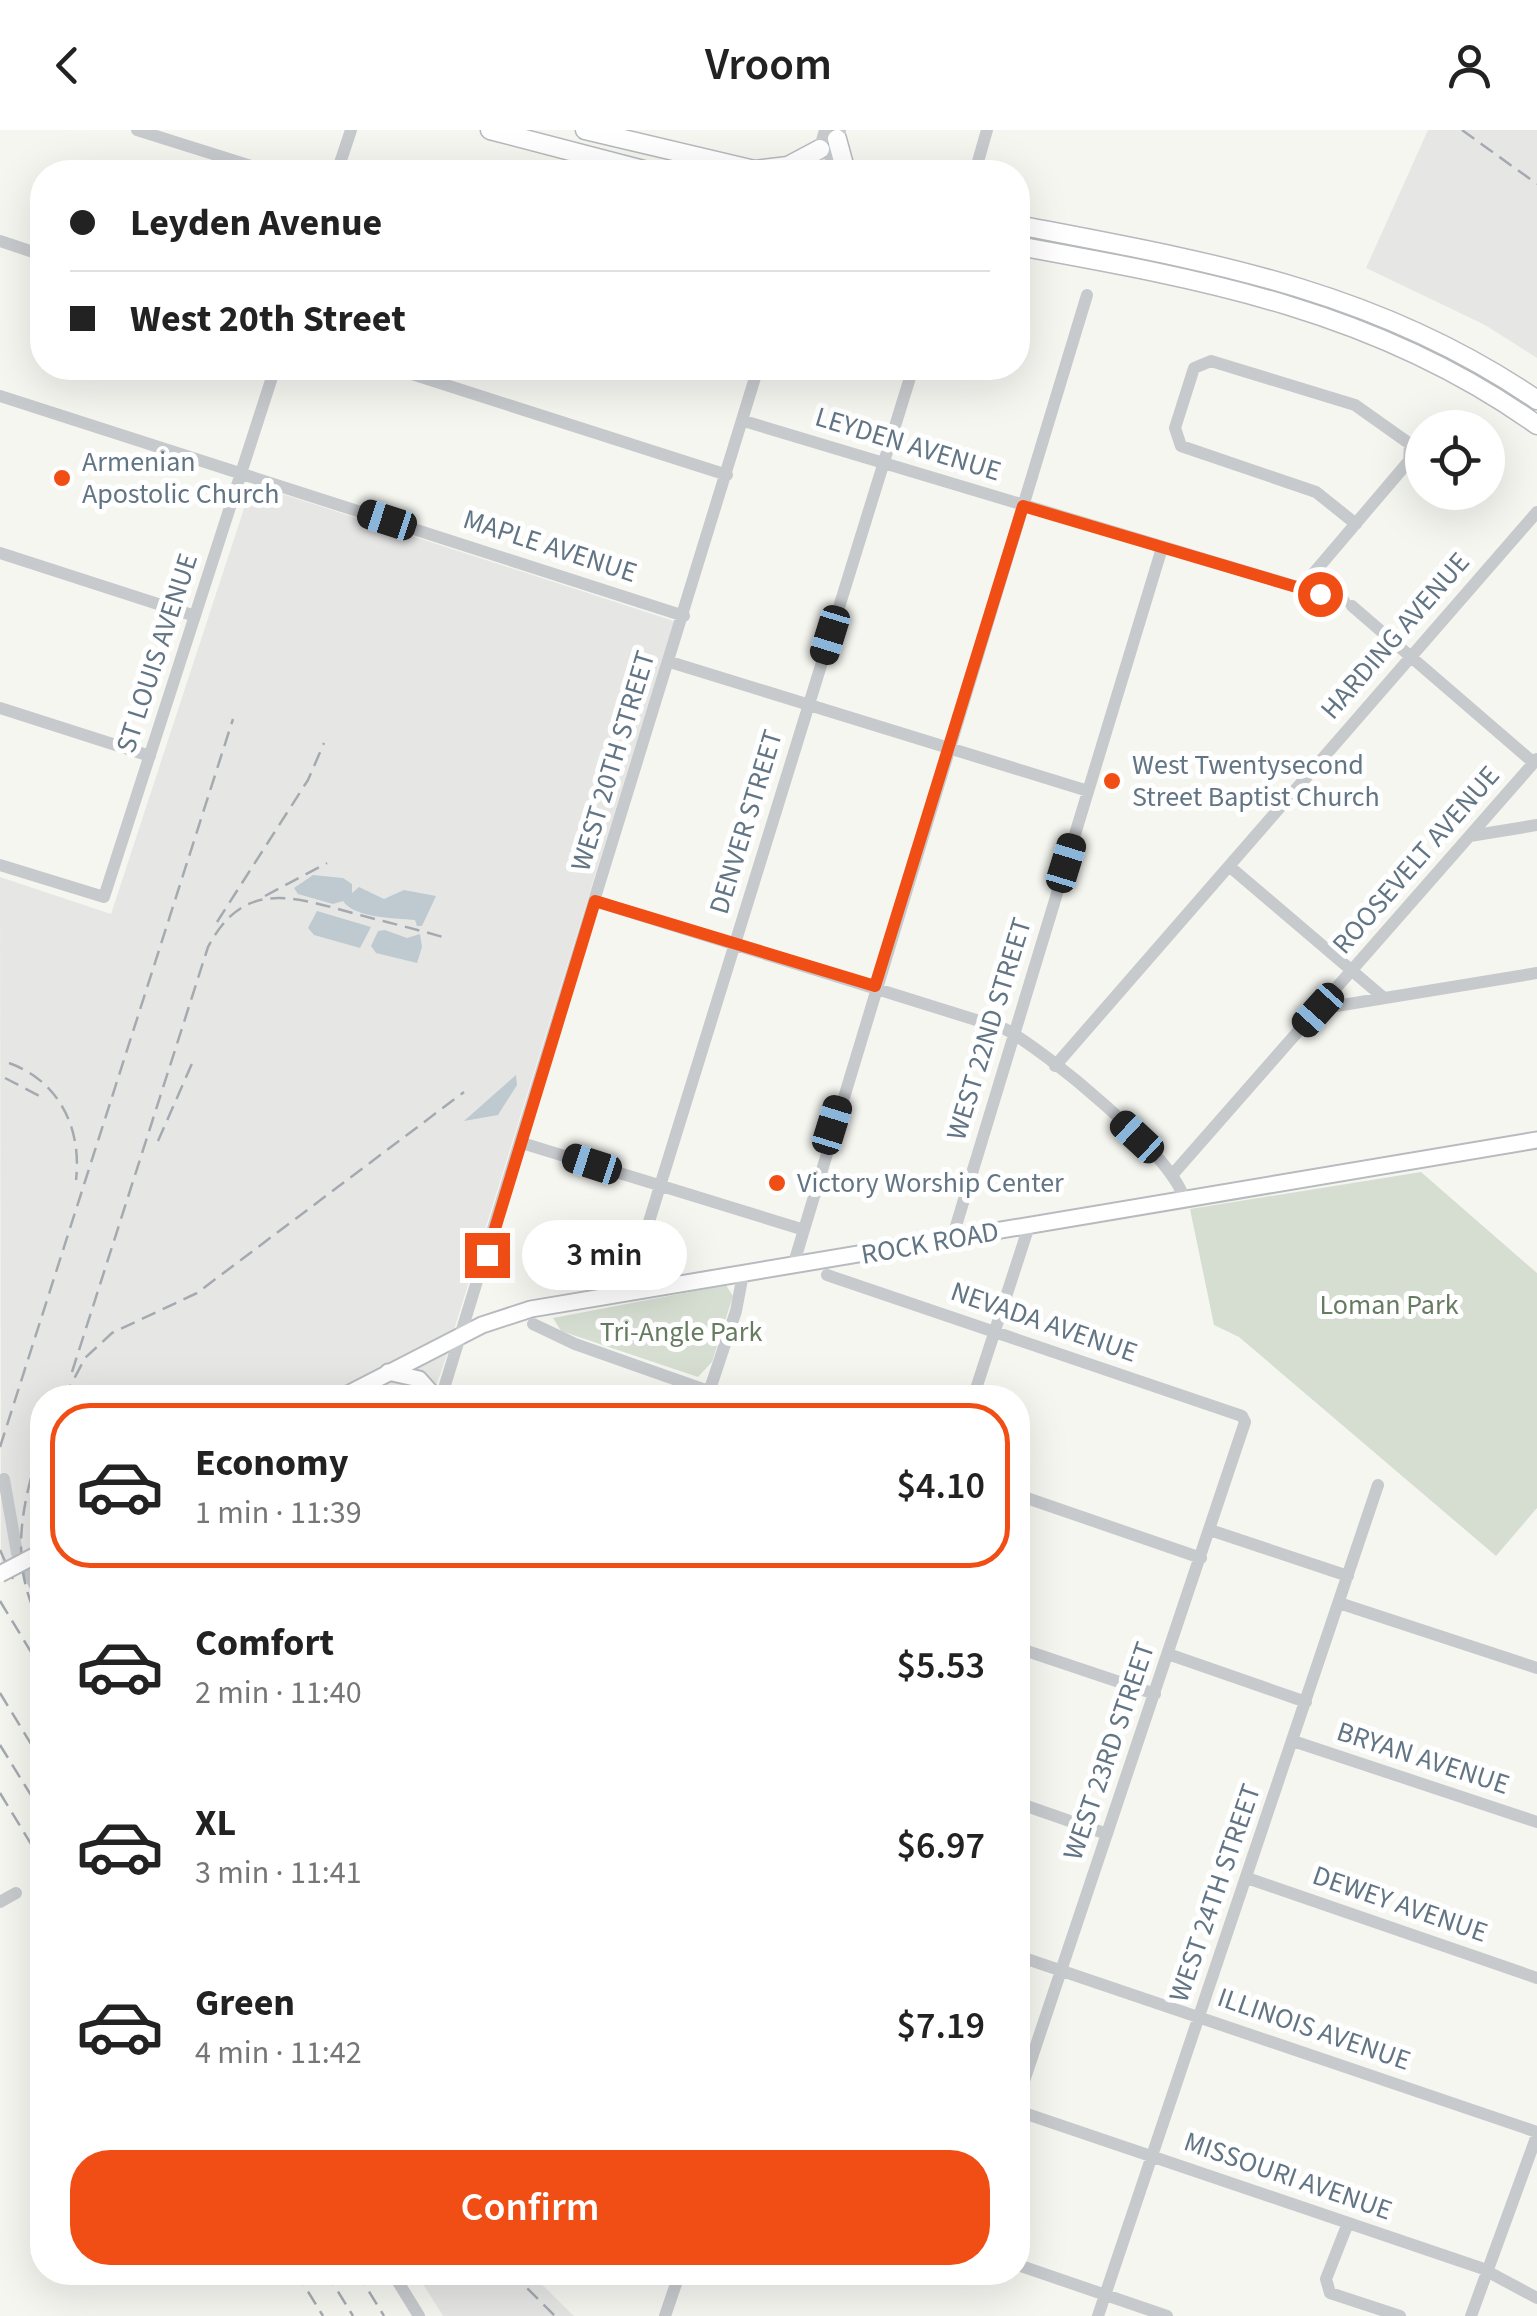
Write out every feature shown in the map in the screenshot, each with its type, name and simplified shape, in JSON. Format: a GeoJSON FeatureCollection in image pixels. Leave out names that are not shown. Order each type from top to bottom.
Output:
{"type":"FeatureCollection","features":[{"type":"Feature","properties":{"kind":"highway"},"geometry":{"type":"LineString","coordinates":[[490,130],[605,160]]}},
{"type":"Feature","properties":{"kind":"highway"},"geometry":{"type":"LineString","coordinates":[[585,130],[711,160]]}},
{"type":"Feature","properties":{"kind":"highway"},"geometry":{"type":"LineString","coordinates":[[834,133],[842,160]]}},
{"type":"Feature","properties":{"kind":"highway"},"geometry":{"type":"LineString","coordinates":[[799,160],[820,149]]}},
{"type":"Feature","properties":{"kind":"highway"},"geometry":{"type":"LineString","coordinates":[[1030,228],[1206,261],[1308,287],[1433,338],[1537,400]]}},
{"type":"Feature","properties":{"kind":"highway"},"geometry":{"type":"LineString","coordinates":[[1030,248],[1204,282],[1311,309],[1434,362],[1537,425]]}},
{"type":"Feature","properties":{"kind":"main road","name":"ROCK ROAD"},"geometry":{"type":"LineString","coordinates":[[364,1385],[461,1335],[531,1309],[1537,1140]]}},
{"type":"Feature","properties":{"kind":"main road"},"geometry":{"type":"LineString","coordinates":[[388,1372],[419,1379],[425,1385]]}},
{"type":"Feature","properties":{"kind":"main road"},"geometry":{"type":"LineString","coordinates":[[0,1574],[30,1558]]}},
{"type":"Feature","properties":{"kind":"street"},"geometry":{"type":"LineString","coordinates":[[137,130],[232,160]]}},
{"type":"Feature","properties":{"kind":"street"},"geometry":{"type":"LineString","coordinates":[[341,160],[350,130]]}},
{"type":"Feature","properties":{"kind":"street"},"geometry":{"type":"LineString","coordinates":[[978,160],[987,130]]}},
{"type":"Feature","properties":{"kind":"street"},"geometry":{"type":"LineString","coordinates":[[816,160],[834,133]]}},
{"type":"Feature","properties":{"kind":"street"},"geometry":{"type":"LineString","coordinates":[[829,160],[834,133]]}},
{"type":"Feature","properties":{"kind":"street"},"geometry":{"type":"LineString","coordinates":[[0,241],[30,251]]}},
{"type":"Feature","properties":{"kind":"street"},"geometry":{"type":"LineString","coordinates":[[793,1266],[1087,295]]}},
{"type":"Feature","properties":{"kind":"street"},"geometry":{"type":"LineString","coordinates":[[1301,588],[1356,524],[1409,461],[1412,450],[1406,440],[1356,405],[1211,361],[1194,368],[1175,428],[1181,446],[1316,492],[1356,524]]}},
{"type":"Feature","properties":{"kind":"street","name":"ST LOUIS AVENUE"},"geometry":{"type":"LineString","coordinates":[[0,864],[104,897],[271,380]]}},
{"type":"Feature","properties":{"kind":"street"},"geometry":{"type":"LineString","coordinates":[[430,380],[727,475]]}},
{"type":"Feature","properties":{"kind":"street","name":"WEST 20TH STREET"},"geometry":{"type":"LineString","coordinates":[[443,1385],[522,1142],[755,380]]}},
{"type":"Feature","properties":{"kind":"street","name":"DENVER STREET"},"geometry":{"type":"LineString","coordinates":[[634,1292],[634,1274],[660,1186],[910,380]]}},
{"type":"Feature","properties":{"kind":"street","name":"MAPLE AVENUE"},"geometry":{"type":"LineString","coordinates":[[0,396],[684,616]]}},
{"type":"Feature","properties":{"kind":"street","name":"LEYDEN AVENUE"},"geometry":{"type":"LineString","coordinates":[[744,421],[1348,604],[1410,658]]}},
{"type":"Feature","properties":{"kind":"street","name":"HARDING AVENUE"},"geometry":{"type":"LineString","coordinates":[[1055,1066],[1537,512]]}},
{"type":"Feature","properties":{"kind":"street","name":"WEST 22ND STREET"},"geometry":{"type":"LineString","coordinates":[[952,1239],[1162,548]]}},
{"type":"Feature","properties":{"kind":"street"},"geometry":{"type":"LineString","coordinates":[[0,553],[196,616]]}},
{"type":"Feature","properties":{"kind":"street"},"geometry":{"type":"LineString","coordinates":[[1410,658],[1535,761]]}},
{"type":"Feature","properties":{"kind":"street"},"geometry":{"type":"LineString","coordinates":[[670,662],[1088,791]]}},
{"type":"Feature","properties":{"kind":"street"},"geometry":{"type":"LineString","coordinates":[[0,708],[150,756]]}},
{"type":"Feature","properties":{"kind":"street","name":"ROOSEVELT AVENUE"},"geometry":{"type":"LineString","coordinates":[[1173,1174],[1535,761]]}},
{"type":"Feature","properties":{"kind":"street"},"geometry":{"type":"LineString","coordinates":[[1470,836],[1537,825]]}},
{"type":"Feature","properties":{"kind":"street"},"geometry":{"type":"LineString","coordinates":[[1229,866],[1384,998]]}},
{"type":"Feature","properties":{"kind":"street"},"geometry":{"type":"LineString","coordinates":[[595,901],[875,986],[1014,1034],[1055,1066],[1173,1174],[1184,1199]]}},
{"type":"Feature","properties":{"kind":"street"},"geometry":{"type":"LineString","coordinates":[[1318,1010],[1537,973]]}},
{"type":"Feature","properties":{"kind":"street"},"geometry":{"type":"LineString","coordinates":[[522,1142],[801,1230]]}},
{"type":"Feature","properties":{"kind":"street"},"geometry":{"type":"LineString","coordinates":[[977,1385],[1029,1226]]}},
{"type":"Feature","properties":{"kind":"street"},"geometry":{"type":"LineString","coordinates":[[711,1385],[736,1311],[742,1274]]}},
{"type":"Feature","properties":{"kind":"street","name":"NEVADA AVENUE"},"geometry":{"type":"LineString","coordinates":[[827,1274],[1244,1419]]}},
{"type":"Feature","properties":{"kind":"street"},"geometry":{"type":"LineString","coordinates":[[533,1324],[684,1385]]}},
{"type":"Feature","properties":{"kind":"street","name":"WEST 23RD STREET"},"geometry":{"type":"LineString","coordinates":[[1030,2063],[1201,1558],[1244,1419]]}},
{"type":"Feature","properties":{"kind":"street"},"geometry":{"type":"LineString","coordinates":[[4,1478],[17,1553],[30,1576]]}},
{"type":"Feature","properties":{"kind":"street","name":"WEST 24TH STREET"},"geometry":{"type":"LineString","coordinates":[[1098,2316],[1378,1484]]}},
{"type":"Feature","properties":{"kind":"street"},"geometry":{"type":"LineString","coordinates":[[1030,1500],[1201,1558]]}},
{"type":"Feature","properties":{"kind":"street"},"geometry":{"type":"LineString","coordinates":[[1210,1530],[1348,1576]]}},
{"type":"Feature","properties":{"kind":"street"},"geometry":{"type":"LineString","coordinates":[[1339,1602],[1537,1668]]}},
{"type":"Feature","properties":{"kind":"street"},"geometry":{"type":"LineString","coordinates":[[1030,1652],[1154,1694]]}},
{"type":"Feature","properties":{"kind":"street","name":"BRYAN AVENUE"},"geometry":{"type":"LineString","coordinates":[[1168,1654],[1306,1702]]}},
{"type":"Feature","properties":{"kind":"street","name":"BRYAN AVENUE"},"geometry":{"type":"LineString","coordinates":[[1293,1741],[1537,1822]]}},
{"type":"Feature","properties":{"kind":"street"},"geometry":{"type":"LineString","coordinates":[[1030,1808],[1107,1834]]}},
{"type":"Feature","properties":{"kind":"street","name":"DEWEY AVENUE"},"geometry":{"type":"LineString","coordinates":[[1247,1878],[1537,1978]]}},
{"type":"Feature","properties":{"kind":"street"},"geometry":{"type":"LineString","coordinates":[[0,1902],[16,1894]]}},
{"type":"Feature","properties":{"kind":"street","name":"ILLINOIS AVENUE"},"geometry":{"type":"LineString","coordinates":[[1030,1960],[1537,2133]]}},
{"type":"Feature","properties":{"kind":"street","name":"MISSOURI AVENUE"},"geometry":{"type":"LineString","coordinates":[[1030,2115],[1488,2271],[1537,2298]]}},
{"type":"Feature","properties":{"kind":"street"},"geometry":{"type":"LineString","coordinates":[[1471,2316],[1537,2133]]}},
{"type":"Feature","properties":{"kind":"street"},"geometry":{"type":"LineString","coordinates":[[1348,2222],[1327,2288],[1330,2294],[1400,2316]]}},
{"type":"Feature","properties":{"kind":"street"},"geometry":{"type":"LineString","coordinates":[[1030,2269],[1167,2316]]}},
{"type":"Feature","properties":{"kind":"street"},"geometry":{"type":"LineString","coordinates":[[400,2285],[418,2316]]}},
{"type":"Feature","properties":{"kind":"street"},"geometry":{"type":"LineString","coordinates":[[665,2316],[676,2285]]}},
{"type":"Feature","properties":{"kind":"shaded area"},"geometry":{"type":"Polygon","coordinates":[[[1428,130],[1537,130],[1537,358],[1485,325],[1366,268],[1428,130]]]}},
{"type":"Feature","properties":{"kind":"shaded area"},"geometry":{"type":"Polygon","coordinates":[[[252,484],[674,621],[454,1330],[346,1385],[30,1385],[30,1551],[1,1566],[0,877],[111,914],[252,484]]]}},
{"type":"Feature","properties":{"kind":"shaded area"},"geometry":{"type":"Polygon","coordinates":[[[313,875],[343,878],[352,884],[352,893],[359,887],[384,899],[404,890],[436,896],[422,926],[417,926],[415,920],[365,914],[343,901],[333,904],[298,894],[294,888],[313,875]]]}},
{"type":"Feature","properties":{"kind":"shaded area"},"geometry":{"type":"Polygon","coordinates":[[[317,911],[371,927],[360,948],[314,935],[308,928],[317,911]]]}},
{"type":"Feature","properties":{"kind":"shaded area"},"geometry":{"type":"Polygon","coordinates":[[[378,931],[407,938],[420,934],[422,947],[417,963],[376,953],[371,946],[378,931]]]}},
{"type":"Feature","properties":{"kind":"shaded area"},"geometry":{"type":"Polygon","coordinates":[[[516,1075],[517,1085],[498,1115],[464,1121],[516,1075]]]}},
{"type":"Feature","properties":{"kind":"shaded area"},"geometry":{"type":"Polygon","coordinates":[[[448,1352],[436,1385],[383,1385],[448,1352]]]}},
{"type":"Feature","properties":{"kind":"shaded area"},"geometry":{"type":"Polygon","coordinates":[[[424,2285],[542,2285],[574,2316],[443,2316],[424,2285]]]}},
{"type":"Feature","properties":{"kind":"green space","name":"Loman Park"},"geometry":{"type":"Polygon","coordinates":[[[1421,1172],[1537,1273],[1537,1508],[1496,1556],[1239,1337],[1214,1325],[1190,1209],[1421,1172]]]}},
{"type":"Feature","properties":{"kind":"green space","name":"Tri-Angle Park"},"geometry":{"type":"Polygon","coordinates":[[[726,1285],[733,1296],[712,1362],[698,1377],[561,1331],[553,1318],[726,1285]]]}},
{"type":"Feature","properties":{"kind":"railway"},"geometry":{"type":"LineString","coordinates":[[1462,130],[1537,184]]}},
{"type":"Feature","properties":{"kind":"railway"},"geometry":{"type":"LineString","coordinates":[[0,1447],[233,719]]}},
{"type":"Feature","properties":{"kind":"railway"},"geometry":{"type":"LineString","coordinates":[[217,922],[308,780],[324,743]]}},
{"type":"Feature","properties":{"kind":"railway"},"geometry":{"type":"LineString","coordinates":[[265,896],[327,863]]}},
{"type":"Feature","properties":{"kind":"railway"},"geometry":{"type":"LineString","coordinates":[[72,1372],[208,947],[222,925],[254,902],[291,899],[446,938]]}},
{"type":"Feature","properties":{"kind":"railway"},"geometry":{"type":"LineString","coordinates":[[158,1141],[194,1059]]}},
{"type":"Feature","properties":{"kind":"railway"},"geometry":{"type":"LineString","coordinates":[[9,1063],[41,1082],[64,1109],[75,1142],[76,1180]]}},
{"type":"Feature","properties":{"kind":"railway"},"geometry":{"type":"LineString","coordinates":[[5,1078],[45,1099]]}},
{"type":"Feature","properties":{"kind":"railway"},"geometry":{"type":"LineString","coordinates":[[71,1385],[85,1358],[112,1333],[197,1293],[464,1092]]}},
{"type":"Feature","properties":{"kind":"railway"},"geometry":{"type":"LineString","coordinates":[[30,1483],[21,1557],[30,1600]]}},
{"type":"Feature","properties":{"kind":"railway"},"geometry":{"type":"LineString","coordinates":[[0,1550],[13,1579]]}},
{"type":"Feature","properties":{"kind":"railway"},"geometry":{"type":"LineString","coordinates":[[0,1601],[30,1650]]}},
{"type":"Feature","properties":{"kind":"railway"},"geometry":{"type":"LineString","coordinates":[[0,1693],[30,1742]]}},
{"type":"Feature","properties":{"kind":"railway"},"geometry":{"type":"LineString","coordinates":[[0,1745],[30,1794]]}},
{"type":"Feature","properties":{"kind":"railway"},"geometry":{"type":"LineString","coordinates":[[0,1793],[30,1842]]}},
{"type":"Feature","properties":{"kind":"railway"},"geometry":{"type":"LineString","coordinates":[[304,2285],[323,2316]]}},
{"type":"Feature","properties":{"kind":"railway"},"geometry":{"type":"LineString","coordinates":[[334,2285],[353,2316]]}},
{"type":"Feature","properties":{"kind":"railway"},"geometry":{"type":"LineString","coordinates":[[365,2285],[384,2316]]}},
{"type":"Feature","properties":{"kind":"railway"},"geometry":{"type":"LineString","coordinates":[[524,2285],[555,2316]]}},
{"type":"Feature","properties":{"kind":"place","name":"Armenian Apostolic Church"},"geometry":{"type":"Point","coordinates":[62,478]}},
{"type":"Feature","properties":{"kind":"place","name":"West Twentysecond Street Baptist Church"},"geometry":{"type":"Point","coordinates":[1112,781]}},
{"type":"Feature","properties":{"kind":"place","name":"Victory Worship Center"},"geometry":{"type":"Point","coordinates":[777,1183]}},
{"type":"Feature","properties":{"kind":"route"},"geometry":{"type":"LineString","coordinates":[[487,1255],[595,901],[875,986],[1023,506],[1320,594]]}}]}
